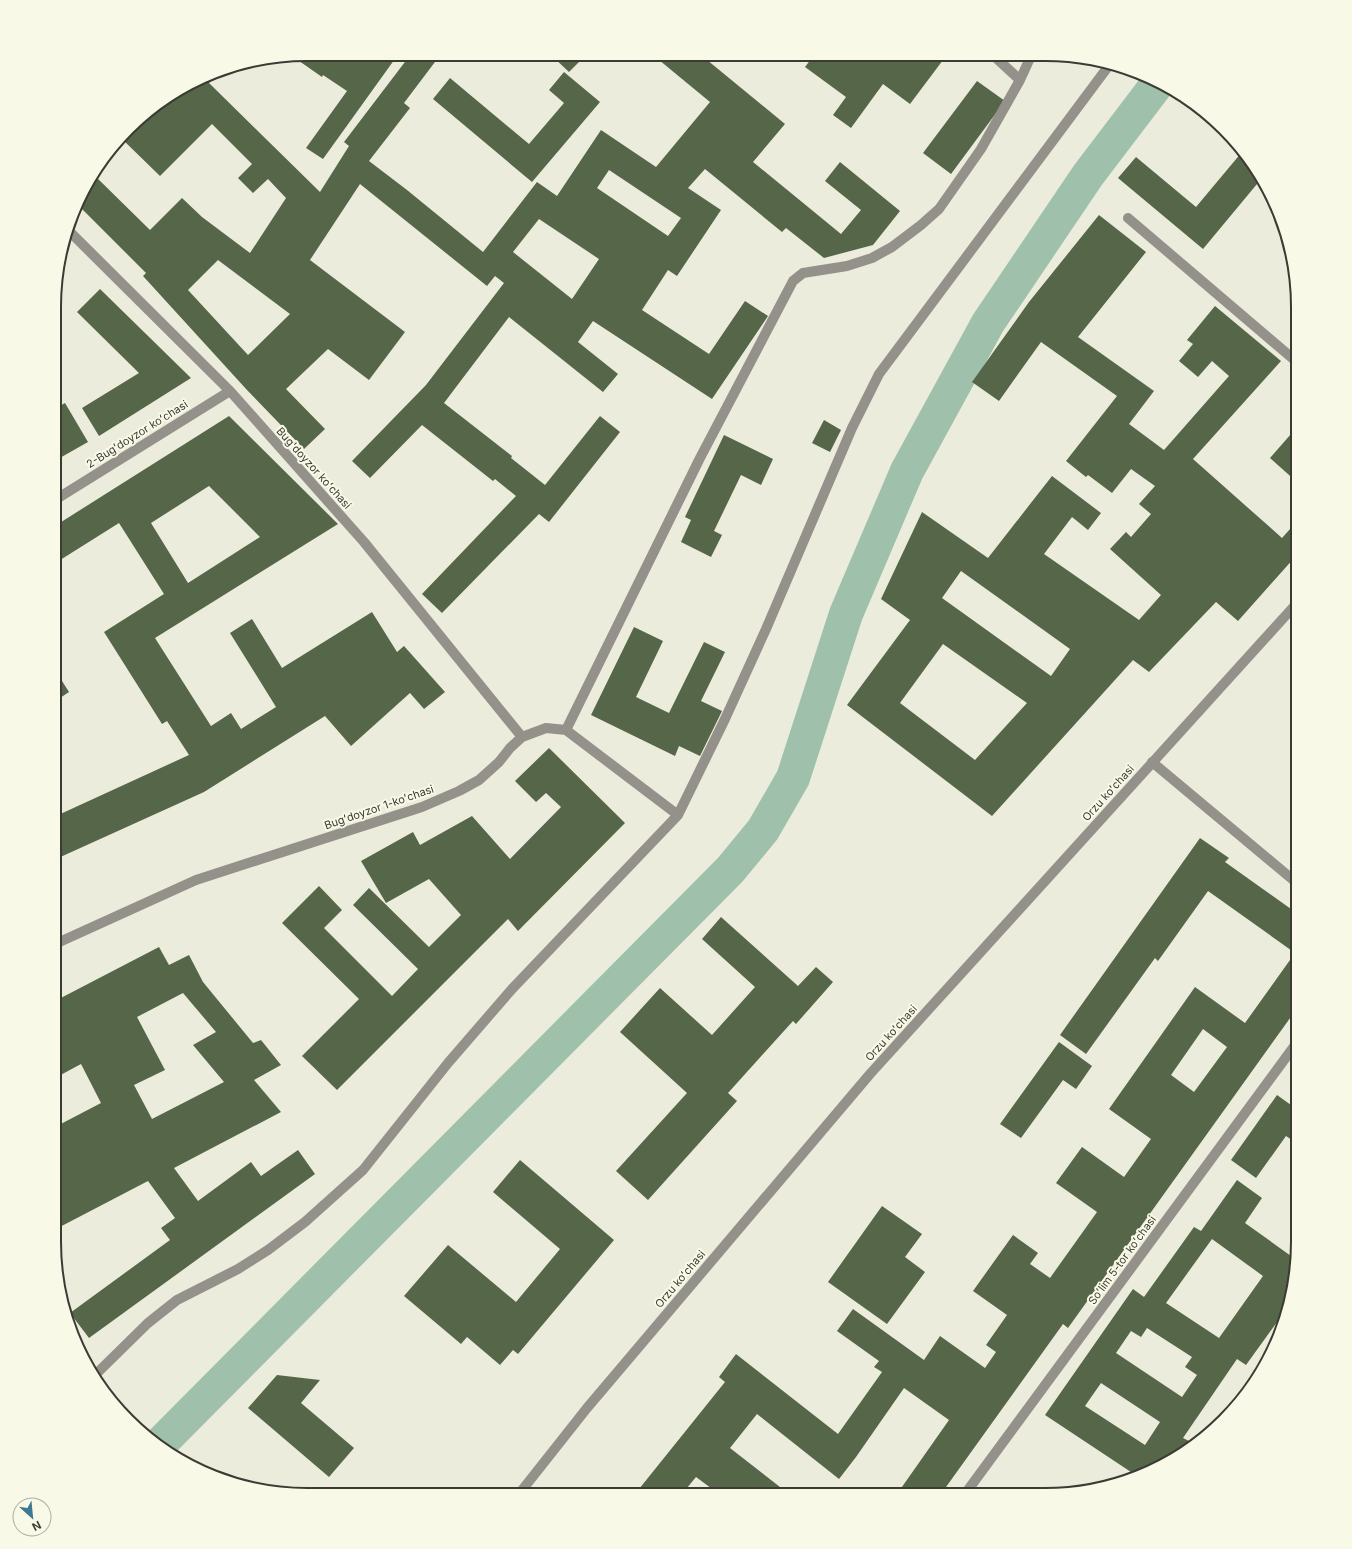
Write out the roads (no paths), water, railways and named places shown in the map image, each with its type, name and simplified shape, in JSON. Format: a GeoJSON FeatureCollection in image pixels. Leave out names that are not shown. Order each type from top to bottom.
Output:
{"type":"FeatureCollection","features":[{"type":"Feature","properties":{"kind":"street"},"geometry":{"type":"LineString","coordinates":[[999,61],[1020,80]]}},
{"type":"Feature","properties":{"kind":"street"},"geometry":{"type":"LineString","coordinates":[[678,815],[566,730],[696,465],[793,281],[803,273],[841,268],[872,258],[892,247],[939,209],[981,149],[1020,80],[1029,61]]}},
{"type":"Feature","properties":{"kind":"street"},"geometry":{"type":"LineString","coordinates":[[98,1372],[148,1323],[177,1300],[238,1269],[268,1250],[305,1222],[364,1170],[448,1063],[512,989],[678,815],[766,629],[852,428],[879,374],[1107,69]]}},
{"type":"Feature","properties":{"kind":"street"},"geometry":{"type":"LineString","coordinates":[[1128,218],[1291,358]]}},
{"type":"Feature","properties":{"kind":"street","name":"Bug'doyzor koʻchasi"},"geometry":{"type":"LineString","coordinates":[[72,234],[230,391],[364,542],[522,737]]}},
{"type":"Feature","properties":{"kind":"street","name":"2-Bugʻdoyzor koʻchasi"},"geometry":{"type":"LineString","coordinates":[[61,496],[230,391]]}},
{"type":"Feature","properties":{"kind":"street","name":"Orzu koʻchasi"},"geometry":{"type":"LineString","coordinates":[[524,1488],[587,1408],[870,1074],[1291,610]]}},
{"type":"Feature","properties":{"kind":"street","name":"Bugʻdoyzor 1-koʻchasi"},"geometry":{"type":"LineString","coordinates":[[61,942],[196,880],[422,807],[459,791],[479,780],[499,762],[510,748],[522,737],[546,728],[566,730]]}},
{"type":"Feature","properties":{"kind":"street"},"geometry":{"type":"LineString","coordinates":[[1152,762],[1291,878]]}},
{"type":"Feature","properties":{"kind":"street","name":"Soʻlim 5-tor koʻchasi"},"geometry":{"type":"LineString","coordinates":[[969,1488],[1291,1051]]}},
{"type":"Feature","properties":{"kind":"waterway"},"geometry":{"type":"LineString","coordinates":[[163,1441],[730,870],[763,830],[793,778],[846,614],[907,471],[988,323],[1088,175],[1155,87]]}}]}
